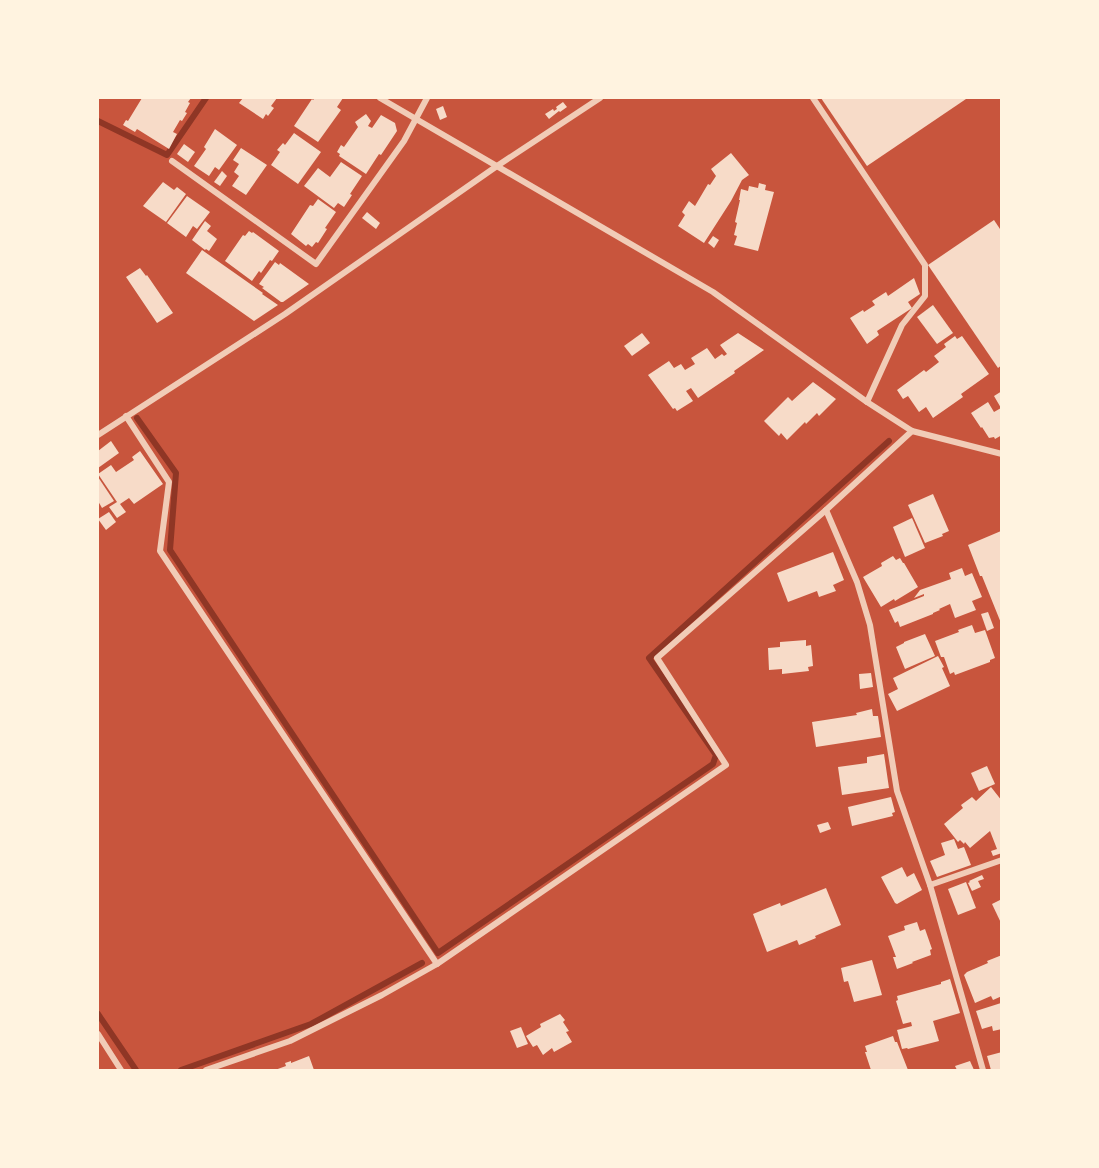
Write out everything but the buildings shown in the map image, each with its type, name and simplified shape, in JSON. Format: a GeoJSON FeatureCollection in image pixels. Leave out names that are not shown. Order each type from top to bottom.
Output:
{"type":"FeatureCollection","features":[{"type":"Feature","properties":{"kind":"street"},"geometry":{"type":"LineString","coordinates":[[380,98],[713,292],[867,402],[912,431],[1002,453]]}},
{"type":"Feature","properties":{"kind":"street"},"geometry":{"type":"LineString","coordinates":[[172,161],[316,264],[404,141],[427,98]]}},
{"type":"Feature","properties":{"kind":"street"},"geometry":{"type":"LineString","coordinates":[[98,435],[285,314],[497,166],[600,98]]}},
{"type":"Feature","properties":{"kind":"street"},"geometry":{"type":"LineString","coordinates":[[813,98],[925,265],[925,296],[902,325],[867,402]]}},
{"type":"Feature","properties":{"kind":"street"},"geometry":{"type":"LineString","coordinates":[[126,416],[169,482],[160,551],[437,964]]}},
{"type":"Feature","properties":{"kind":"street"},"geometry":{"type":"LineString","coordinates":[[206,1071],[290,1041],[437,964],[726,765],[657,658],[826,510],[912,431]]}},
{"type":"Feature","properties":{"kind":"street"},"geometry":{"type":"LineString","coordinates":[[826,510],[857,582],[870,625],[897,791],[930,885],[982,1071]]}},
{"type":"Feature","properties":{"kind":"street"},"geometry":{"type":"LineString","coordinates":[[930,885],[1002,860]]}},
{"type":"Feature","properties":{"kind":"street"},"geometry":{"type":"LineString","coordinates":[[98,1034],[121,1071]]}},
{"type":"Feature","properties":{"kind":"waterway"},"geometry":{"type":"LineString","coordinates":[[98,121],[167,155],[206,98]]}},
{"type":"Feature","properties":{"kind":"waterway"},"geometry":{"type":"LineString","coordinates":[[137,418],[176,473],[170,550],[438,953],[713,764],[716,755],[649,658],[889,441]]}},
{"type":"Feature","properties":{"kind":"waterway"},"geometry":{"type":"LineString","coordinates":[[181,1070],[311,1024],[422,963]]}},
{"type":"Feature","properties":{"kind":"waterway"},"geometry":{"type":"LineString","coordinates":[[98,1014],[136,1070]]}}]}
